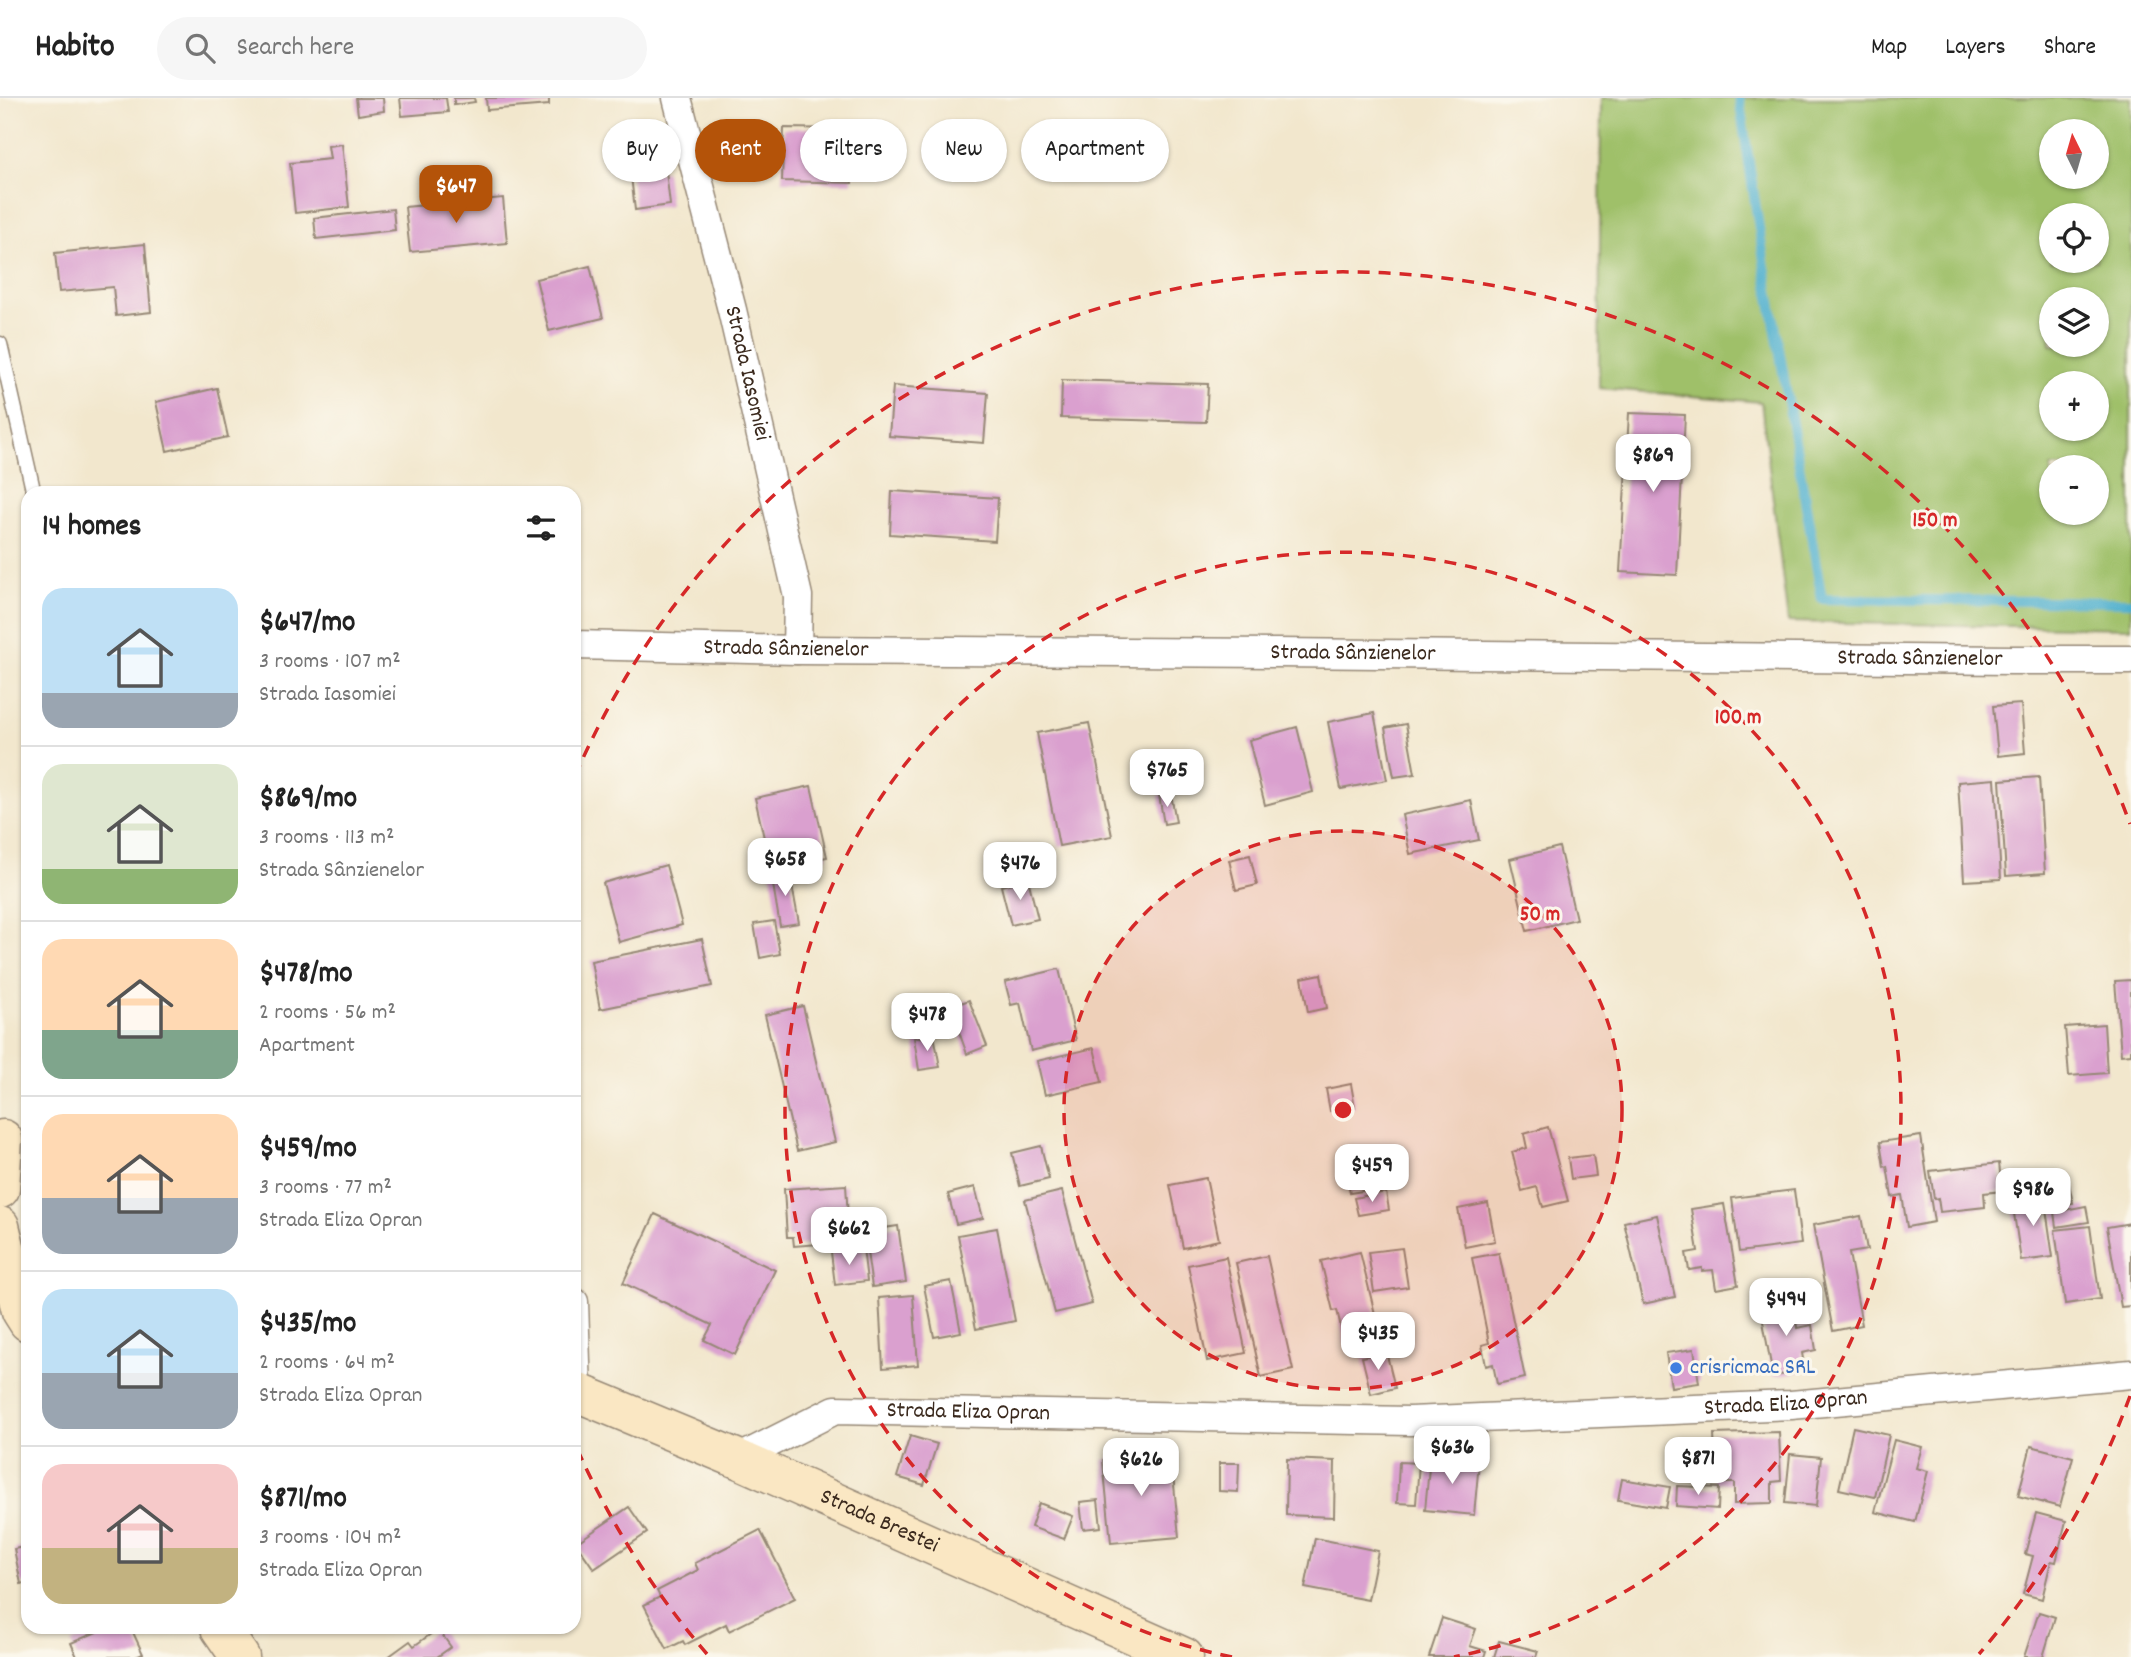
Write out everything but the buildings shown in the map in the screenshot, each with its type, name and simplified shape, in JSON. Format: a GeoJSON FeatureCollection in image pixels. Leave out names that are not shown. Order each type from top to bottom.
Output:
{"type":"FeatureCollection","features":[{"type":"Feature","properties":{"kind":"main road"},"geometry":{"type":"LineString","coordinates":[[0,1189],[10,1142]]}},
{"type":"Feature","properties":{"kind":"main road"},"geometry":{"type":"LineString","coordinates":[[0,1226],[21,1311]]}},
{"type":"Feature","properties":{"kind":"main road","name":"Strada Brestei"},"geometry":{"type":"LineString","coordinates":[[581,1395],[738,1460],[1184,1657]]}},
{"type":"Feature","properties":{"kind":"main road"},"geometry":{"type":"LineString","coordinates":[[224,1634],[240,1657]]}},
{"type":"Feature","properties":{"kind":"street","name":"Strada Iasomiei"},"geometry":{"type":"LineString","coordinates":[[677,98],[732,310],[798,596],[797,650]]}},
{"type":"Feature","properties":{"kind":"street","name":"Strada Sânzienelor"},"geometry":{"type":"LineString","coordinates":[[581,645],[797,650],[2131,660]]}},
{"type":"Feature","properties":{"kind":"street","name":"Strada Eliza Opran"},"geometry":{"type":"LineString","coordinates":[[738,1460],[835,1410],[1410,1421],[1791,1405],[2131,1374]]}},
{"type":"Feature","properties":{"kind":"lane"},"geometry":{"type":"LineString","coordinates":[[0,344],[32,486]]}},
{"type":"Feature","properties":{"kind":"green space"},"geometry":{"type":"Polygon","coordinates":[[[1601,98],[2131,98],[2131,628],[1788,622],[1761,402],[1599,388],[1601,98]]]}},
{"type":"Feature","properties":{"kind":"waterway"},"geometry":{"type":"LineString","coordinates":[[1739,98],[1822,599],[2131,602]]}},
{"type":"Feature","properties":{"kind":"place","name":"crisricmac SRL"},"geometry":{"type":"Point","coordinates":[1676,1368]}}]}
